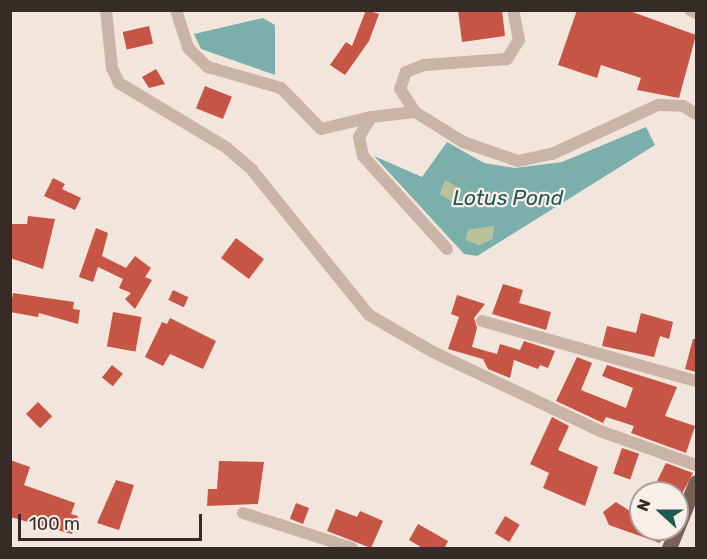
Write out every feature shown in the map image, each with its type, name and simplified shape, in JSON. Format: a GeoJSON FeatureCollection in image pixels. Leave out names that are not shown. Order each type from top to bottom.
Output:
{"type":"FeatureCollection","features":[{"type":"Feature","properties":{"kind":"main road"},"geometry":{"type":"LineString","coordinates":[[669,549],[696,482]]}},
{"type":"Feature","properties":{"kind":"street"},"geometry":{"type":"LineString","coordinates":[[106,10],[112,68],[119,82],[227,148],[252,170],[369,315],[433,352],[600,431],[696,465]]}},
{"type":"Feature","properties":{"kind":"street"},"geometry":{"type":"LineString","coordinates":[[176,10],[188,48],[208,67],[281,88],[321,129],[371,117],[415,112]]}},
{"type":"Feature","properties":{"kind":"street"},"geometry":{"type":"LineString","coordinates":[[513,10],[519,40],[507,59],[423,65],[406,72],[400,89],[415,112],[462,142],[518,161],[552,154],[658,105],[683,106],[696,114]]}},
{"type":"Feature","properties":{"kind":"street"},"geometry":{"type":"LineString","coordinates":[[690,10],[696,12]]}},
{"type":"Feature","properties":{"kind":"street"},"geometry":{"type":"LineString","coordinates":[[371,117],[359,137],[363,156],[447,249]]}},
{"type":"Feature","properties":{"kind":"street"},"geometry":{"type":"LineString","coordinates":[[482,321],[696,381]]}},
{"type":"Feature","properties":{"kind":"street"},"geometry":{"type":"LineString","coordinates":[[243,513],[352,549]]}},
{"type":"Feature","properties":{"kind":"green space"},"geometry":{"type":"Polygon","coordinates":[[[445,179],[461,188],[458,205],[440,194],[445,179]]]}},
{"type":"Feature","properties":{"kind":"green space"},"geometry":{"type":"Polygon","coordinates":[[[494,226],[492,239],[479,245],[466,240],[468,230],[494,226]]]}},
{"type":"Feature","properties":{"kind":"water"},"geometry":{"type":"Polygon","coordinates":[[[263,18],[275,25],[275,75],[201,49],[194,34],[263,18]]]}},
{"type":"Feature","properties":{"kind":"water","name":"Lotus Pond"},"geometry":{"type":"Polygon","coordinates":[[[646,127],[655,145],[477,256],[464,254],[374,156],[422,177],[447,142],[484,163],[515,168],[562,162],[646,127]],[[445,180],[440,194],[458,205],[461,189],[445,180]],[[494,226],[468,230],[466,240],[479,245],[492,239],[494,226]]]}},
{"type":"Feature","properties":{"kind":"building"},"geometry":{"type":"Polygon","coordinates":[[[366,10],[379,14],[369,41],[345,75],[330,65],[346,42],[352,46],[366,10]]]}},
{"type":"Feature","properties":{"kind":"building"},"geometry":{"type":"Polygon","coordinates":[[[458,10],[502,10],[505,36],[462,42],[458,10]]]}},
{"type":"Feature","properties":{"kind":"building"},"geometry":{"type":"Polygon","coordinates":[[[577,10],[627,10],[696,35],[679,98],[637,90],[641,78],[601,65],[597,78],[558,65],[577,10]]]}},
{"type":"Feature","properties":{"kind":"building"},"geometry":{"type":"Polygon","coordinates":[[[149,26],[153,44],[127,50],[123,32],[149,26]]]}},
{"type":"Feature","properties":{"kind":"building"},"geometry":{"type":"Polygon","coordinates":[[[156,69],[165,84],[149,88],[142,77],[156,69]]]}},
{"type":"Feature","properties":{"kind":"building"},"geometry":{"type":"Polygon","coordinates":[[[205,86],[232,97],[223,119],[196,108],[205,86]]]}},
{"type":"Feature","properties":{"kind":"building"},"geometry":{"type":"Polygon","coordinates":[[[53,178],[65,184],[62,189],[81,198],[75,210],[44,196],[53,178]]]}},
{"type":"Feature","properties":{"kind":"building"},"geometry":{"type":"Polygon","coordinates":[[[28,216],[55,219],[43,269],[10,258],[10,224],[27,224],[28,216]]]}},
{"type":"Feature","properties":{"kind":"building"},"geometry":{"type":"Polygon","coordinates":[[[96,228],[108,233],[102,256],[126,268],[135,256],[151,268],[145,277],[152,280],[135,309],[125,299],[131,293],[119,288],[123,279],[98,267],[93,282],[79,277],[96,228]]]}},
{"type":"Feature","properties":{"kind":"building"},"geometry":{"type":"Polygon","coordinates":[[[236,238],[264,259],[249,279],[221,258],[236,238]]]}},
{"type":"Feature","properties":{"kind":"building"},"geometry":{"type":"Polygon","coordinates":[[[503,284],[523,290],[519,303],[551,312],[546,330],[492,314],[503,284]]]}},
{"type":"Feature","properties":{"kind":"building"},"geometry":{"type":"Polygon","coordinates":[[[173,290],[188,297],[184,307],[168,300],[173,290]]]}},
{"type":"Feature","properties":{"kind":"building"},"geometry":{"type":"Polygon","coordinates":[[[13,293],[74,302],[73,309],[80,310],[78,324],[39,313],[38,317],[10,312],[13,293]]]}},
{"type":"Feature","properties":{"kind":"building"},"geometry":{"type":"Polygon","coordinates":[[[457,295],[485,304],[474,318],[477,328],[472,347],[497,354],[500,344],[520,350],[524,341],[555,351],[548,368],[540,365],[538,369],[514,360],[510,378],[488,369],[483,359],[448,349],[459,317],[451,314],[457,295]]]}},
{"type":"Feature","properties":{"kind":"building"},"geometry":{"type":"Polygon","coordinates":[[[113,312],[142,317],[135,352],[107,346],[113,312]]]}},
{"type":"Feature","properties":{"kind":"building"},"geometry":{"type":"Polygon","coordinates":[[[641,313],[673,322],[669,339],[660,336],[654,357],[602,346],[607,326],[636,333],[641,313]]]}},
{"type":"Feature","properties":{"kind":"building"},"geometry":{"type":"Polygon","coordinates":[[[170,318],[216,341],[203,369],[170,354],[163,366],[145,357],[162,322],[167,324],[170,318]]]}},
{"type":"Feature","properties":{"kind":"building"},"geometry":{"type":"Polygon","coordinates":[[[693,339],[696,339],[696,372],[685,369],[693,339]]]}},
{"type":"Feature","properties":{"kind":"building"},"geometry":{"type":"Polygon","coordinates":[[[577,357],[592,363],[581,390],[626,408],[633,388],[602,376],[607,365],[677,387],[665,416],[695,426],[686,453],[631,433],[634,426],[606,417],[603,423],[556,401],[577,357]]]}},
{"type":"Feature","properties":{"kind":"building"},"geometry":{"type":"Polygon","coordinates":[[[112,365],[123,374],[113,386],[102,377],[112,365]]]}},
{"type":"Feature","properties":{"kind":"building"},"geometry":{"type":"Polygon","coordinates":[[[38,402],[52,416],[40,428],[26,414],[38,402]]]}},
{"type":"Feature","properties":{"kind":"building"},"geometry":{"type":"Polygon","coordinates":[[[552,417],[569,426],[558,450],[598,467],[585,506],[543,488],[549,473],[530,464],[552,417]]]}},
{"type":"Feature","properties":{"kind":"building"},"geometry":{"type":"Polygon","coordinates":[[[622,448],[639,454],[630,479],[613,474],[622,448]]]}},
{"type":"Feature","properties":{"kind":"building"},"geometry":{"type":"Polygon","coordinates":[[[10,460],[30,467],[24,485],[75,503],[71,514],[78,516],[72,534],[10,517],[10,460]]]}},
{"type":"Feature","properties":{"kind":"building"},"geometry":{"type":"Polygon","coordinates":[[[219,461],[264,462],[258,504],[207,506],[208,489],[217,489],[219,461]]]}},
{"type":"Feature","properties":{"kind":"building"},"geometry":{"type":"Polygon","coordinates":[[[666,463],[693,473],[689,481],[657,481],[666,463]]]}},
{"type":"Feature","properties":{"kind":"building"},"geometry":{"type":"Polygon","coordinates":[[[116,480],[134,485],[119,530],[97,523],[116,480]]]}},
{"type":"Feature","properties":{"kind":"building"},"geometry":{"type":"Polygon","coordinates":[[[616,502],[629,510],[629,532],[609,525],[603,512],[616,502]]]}},
{"type":"Feature","properties":{"kind":"building"},"geometry":{"type":"Polygon","coordinates":[[[296,503],[309,508],[303,524],[290,519],[296,503]]]}},
{"type":"Feature","properties":{"kind":"building"},"geometry":{"type":"Polygon","coordinates":[[[336,509],[357,517],[360,511],[383,521],[371,548],[327,531],[336,509]]]}},
{"type":"Feature","properties":{"kind":"building"},"geometry":{"type":"Polygon","coordinates":[[[505,516],[520,525],[509,542],[495,533],[505,516]]]}},
{"type":"Feature","properties":{"kind":"building"},"geometry":{"type":"Polygon","coordinates":[[[418,524],[448,541],[444,549],[424,549],[409,540],[418,524]]]}}]}
